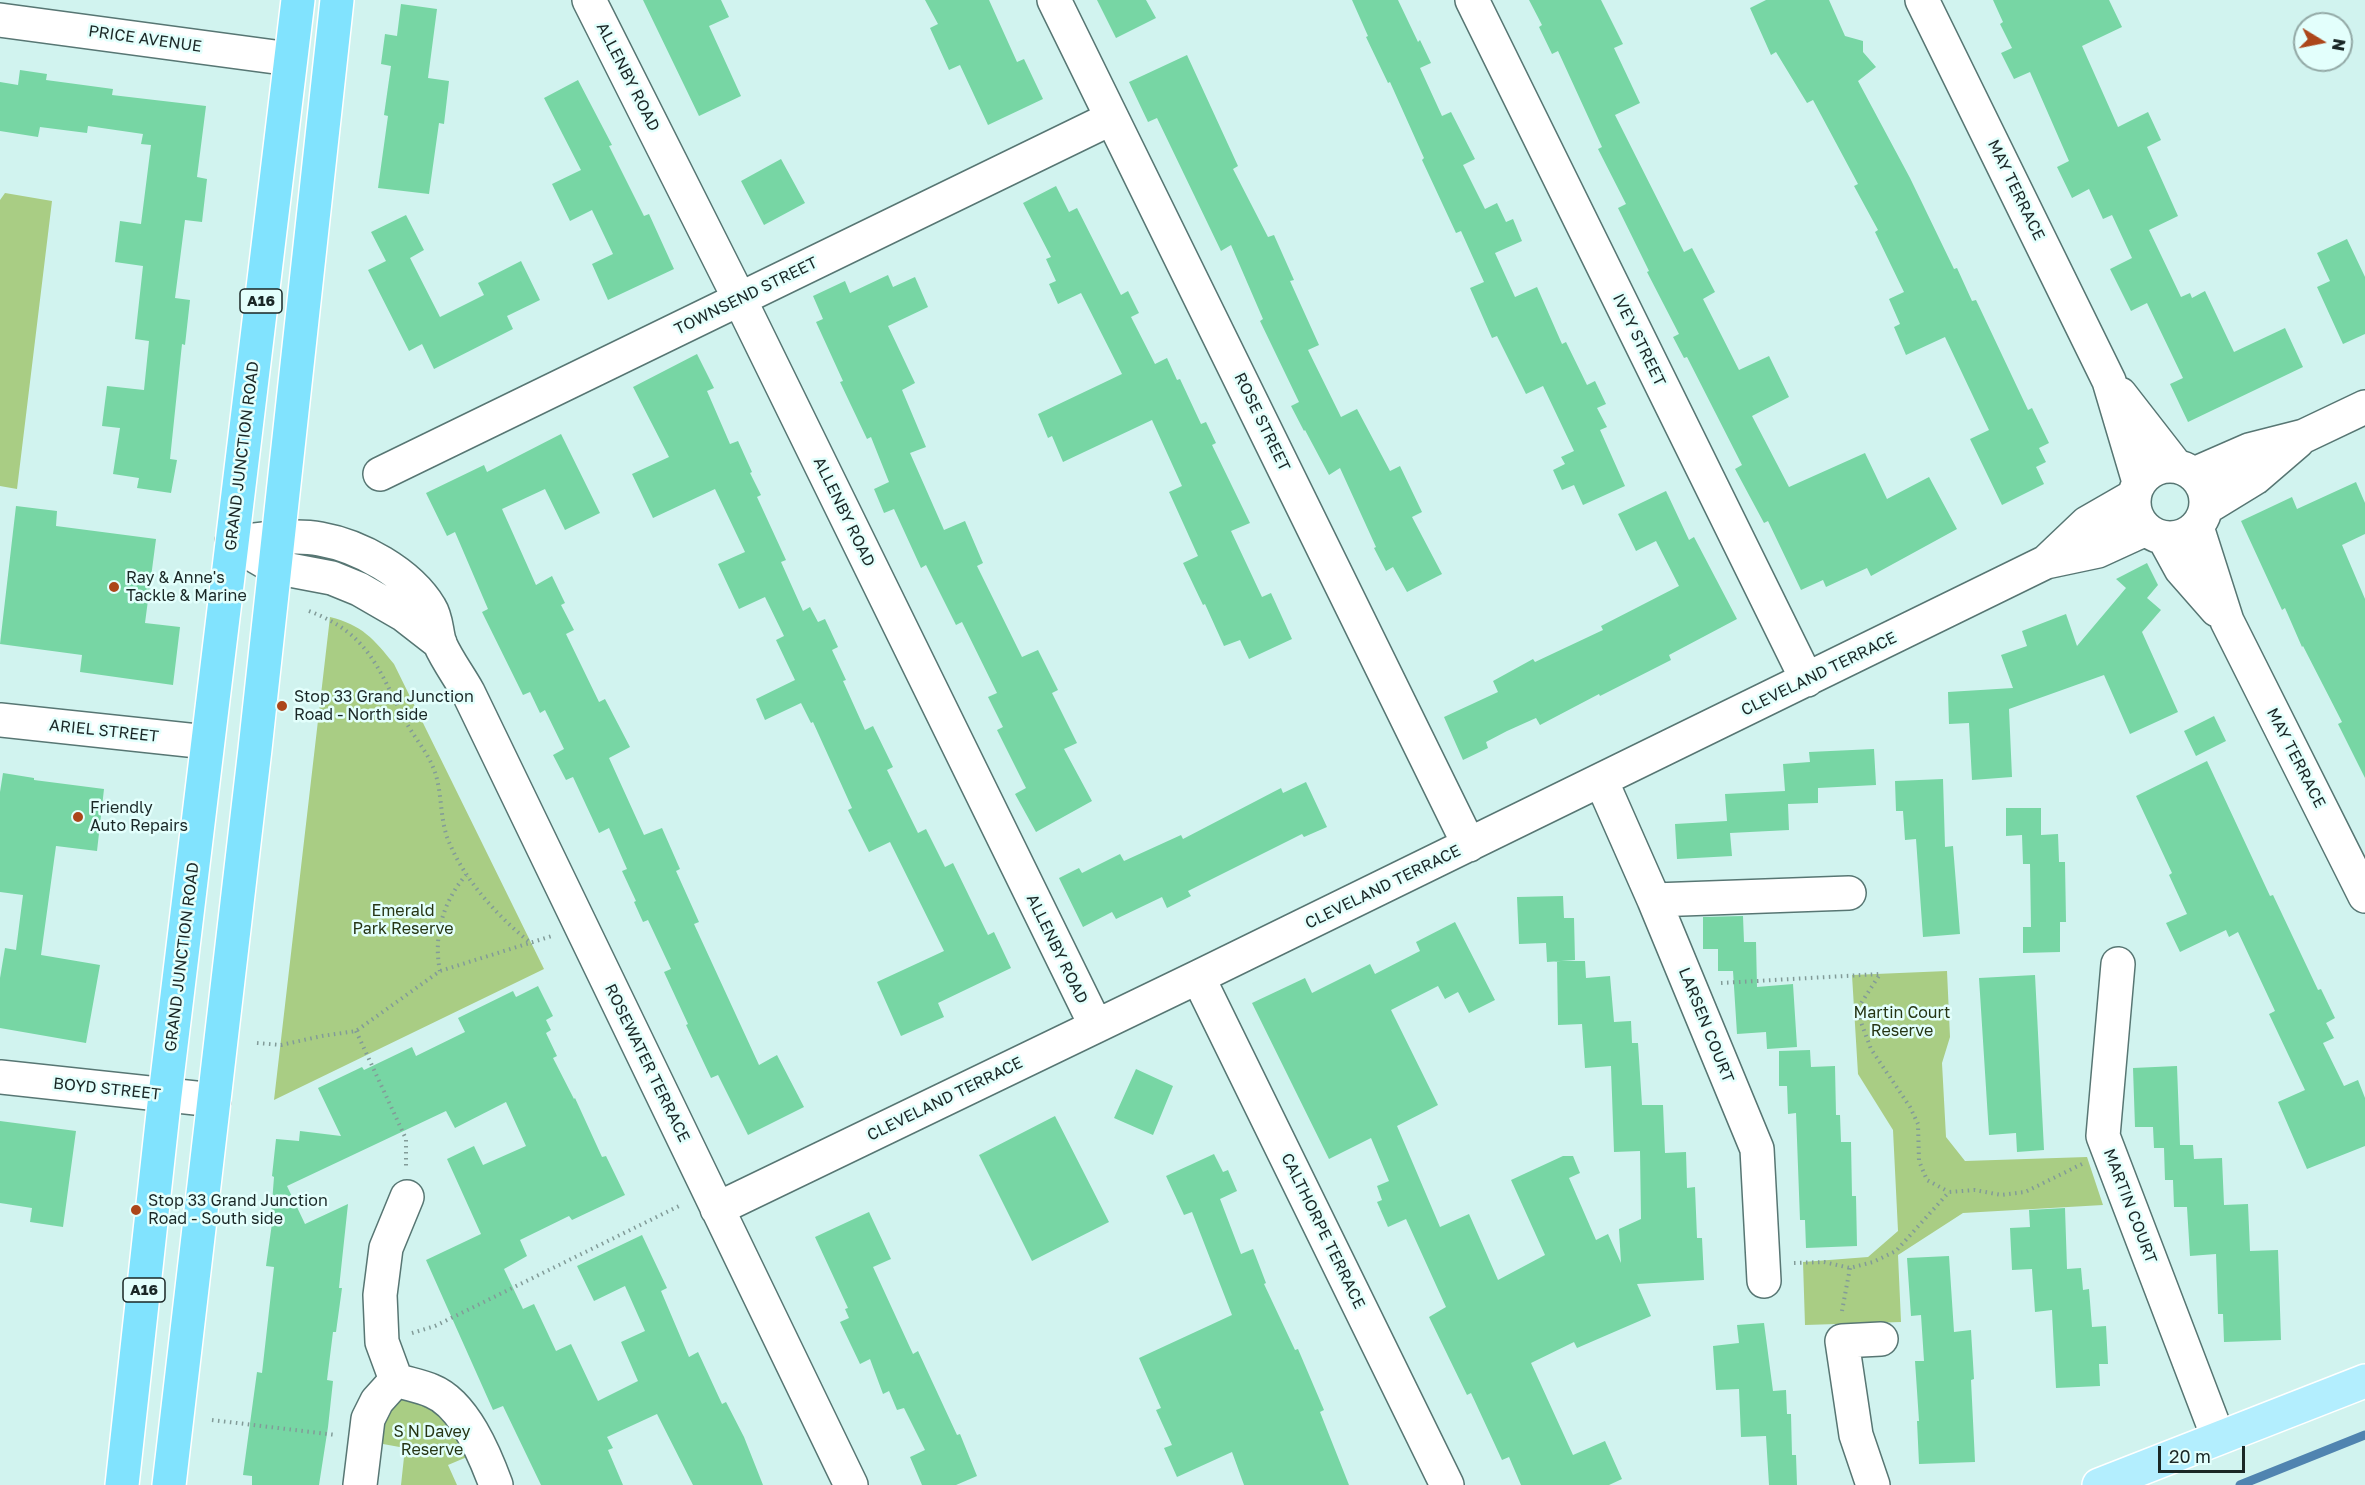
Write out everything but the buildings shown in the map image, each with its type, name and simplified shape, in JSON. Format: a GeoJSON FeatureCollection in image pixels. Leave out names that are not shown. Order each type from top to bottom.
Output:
{"type":"FeatureCollection","features":[{"type":"Feature","properties":{"kind":"highway","name":"GRAND JUNCTION ROAD"},"geometry":{"type":"LineString","coordinates":[[123,1485],[165,1095],[297,0]]}},
{"type":"Feature","properties":{"kind":"highway","name":"A16"},"geometry":{"type":"LineString","coordinates":[[169,1485],[255,749],[337,0]]}},
{"type":"Feature","properties":{"kind":"highway"},"geometry":{"type":"LineString","coordinates":[[290,59],[330,64]]}},
{"type":"Feature","properties":{"kind":"highway"},"geometry":{"type":"LineString","coordinates":[[207,742],[255,749]]}},
{"type":"Feature","properties":{"kind":"main road"},"geometry":{"type":"LineString","coordinates":[[2099,1485],[2365,1381]]}},
{"type":"Feature","properties":{"kind":"street","name":"ALLENBY ROAD"},"geometry":{"type":"LineString","coordinates":[[589,0],[740,300],[1096,1026]]}},
{"type":"Feature","properties":{"kind":"street","name":"ROSE STREET"},"geometry":{"type":"LineString","coordinates":[[1054,0],[1469,845]]}},
{"type":"Feature","properties":{"kind":"street","name":"IVEY STREET"},"geometry":{"type":"LineString","coordinates":[[1472,0],[1807,680]]}},
{"type":"Feature","properties":{"kind":"street","name":"MAY TERRACE"},"geometry":{"type":"LineString","coordinates":[[1922,0],[2109,381],[2137,489]]}},
{"type":"Feature","properties":{"kind":"street","name":"PRICE AVENUE"},"geometry":{"type":"LineString","coordinates":[[0,20],[290,59]]}},
{"type":"Feature","properties":{"kind":"street","name":"TOWNSEND STREET"},"geometry":{"type":"LineString","coordinates":[[380,474],[1112,118]]}},
{"type":"Feature","properties":{"kind":"street","name":"MAY TERRACE"},"geometry":{"type":"LineString","coordinates":[[2109,381],[2185,470]]}},
{"type":"Feature","properties":{"kind":"street"},"geometry":{"type":"LineString","coordinates":[[2185,470],[2304,436],[2365,406]]}},
{"type":"Feature","properties":{"kind":"street"},"geometry":{"type":"LineString","coordinates":[[2201,518],[2205,489],[2185,470],[2166,465],[2155,468],[2137,489],[2134,508],[2139,520],[2155,534],[2176,538],[2187,535],[2201,518],[2255,478],[2304,436]]}},
{"type":"Feature","properties":{"kind":"street","name":"CLEVELAND TERRACE"},"geometry":{"type":"LineString","coordinates":[[2046,562],[2087,523],[2137,489]]}},
{"type":"Feature","properties":{"kind":"street","name":"MAY TERRACE"},"geometry":{"type":"LineString","coordinates":[[2201,518],[2226,621],[2365,896]]}},
{"type":"Feature","properties":{"kind":"street","name":"CLEVELAND TERRACE"},"geometry":{"type":"LineString","coordinates":[[713,1200],[1096,1026],[2046,562],[2098,551],[2155,534]]}},
{"type":"Feature","properties":{"kind":"street","name":"MAY TERRACE"},"geometry":{"type":"LineString","coordinates":[[2155,534],[2181,569],[2226,621]]}},
{"type":"Feature","properties":{"kind":"street","name":"ROSEWATER TERRACE"},"geometry":{"type":"LineString","coordinates":[[232,542],[276,553],[318,538],[348,547],[400,576],[418,591],[432,611],[440,643],[468,692],[851,1485]]}},
{"type":"Feature","properties":{"kind":"street","name":"ARIEL STREET"},"geometry":{"type":"LineString","coordinates":[[0,720],[207,742]]}},
{"type":"Feature","properties":{"kind":"street","name":"LARSEN COURT"},"geometry":{"type":"LineString","coordinates":[[1601,780],[1654,900],[1757,1149],[1774,1272]]}},
{"type":"Feature","properties":{"kind":"street"},"geometry":{"type":"LineString","coordinates":[[1654,900],[1849,893]]}},
{"type":"Feature","properties":{"kind":"street","name":"MARTIN COURT"},"geometry":{"type":"LineString","coordinates":[[2118,964],[2103,1136],[2218,1437]]}},
{"type":"Feature","properties":{"kind":"street","name":"CALTHORPE TERRACE"},"geometry":{"type":"LineString","coordinates":[[1198,977],[1447,1485]]}},
{"type":"Feature","properties":{"kind":"street","name":"BOYD STREET"},"geometry":{"type":"LineString","coordinates":[[0,1077],[214,1100]]}},
{"type":"Feature","properties":{"kind":"street"},"geometry":{"type":"LineString","coordinates":[[396,1380],[382,1342],[380,1295],[386,1248],[407,1197]]}},
{"type":"Feature","properties":{"kind":"street"},"geometry":{"type":"LineString","coordinates":[[1873,1485],[1856,1435],[1842,1341],[1881,1338]]}},
{"type":"Feature","properties":{"kind":"street"},"geometry":{"type":"LineString","coordinates":[[360,1485],[368,1419],[377,1401],[396,1380]]}},
{"type":"Feature","properties":{"kind":"street"},"geometry":{"type":"LineString","coordinates":[[396,1380],[435,1391],[464,1416],[488,1462],[496,1485]]}},
{"type":"Feature","properties":{"kind":"path"},"geometry":{"type":"LineString","coordinates":[[309,611],[350,633],[371,656],[392,691],[404,720],[433,767],[441,796],[448,840],[466,875],[512,926],[532,944]]}},
{"type":"Feature","properties":{"kind":"path"},"geometry":{"type":"LineString","coordinates":[[440,972],[438,946],[441,921],[449,897],[466,875]]}},
{"type":"Feature","properties":{"kind":"path"},"geometry":{"type":"LineString","coordinates":[[257,1043],[280,1045],[322,1035],[356,1031],[440,972],[532,944],[580,925]]}},
{"type":"Feature","properties":{"kind":"path"},"geometry":{"type":"LineString","coordinates":[[1717,983],[1880,974],[1858,1008],[1862,1024],[1871,1049],[1910,1107],[1918,1124],[1919,1161],[1927,1180],[1949,1192],[1975,1190],[2001,1195],[2025,1192],[2085,1162]]}},
{"type":"Feature","properties":{"kind":"path"},"geometry":{"type":"LineString","coordinates":[[356,1031],[406,1138],[407,1197]]}},
{"type":"Feature","properties":{"kind":"path"},"geometry":{"type":"LineString","coordinates":[[1774,1272],[1824,1262],[1850,1268],[1873,1262],[1896,1251],[1949,1192]]}},
{"type":"Feature","properties":{"kind":"path"},"geometry":{"type":"LineString","coordinates":[[382,1342],[435,1326],[713,1200]]}},
{"type":"Feature","properties":{"kind":"path"},"geometry":{"type":"LineString","coordinates":[[1841,1318],[1850,1268]]}},
{"type":"Feature","properties":{"kind":"path"},"geometry":{"type":"LineString","coordinates":[[212,1420],[366,1438]]}},
{"type":"Feature","properties":{"kind":"green space"},"geometry":{"type":"Polygon","coordinates":[[[5,193],[52,201],[17,489],[0,486],[0,200],[5,193]]]}},
{"type":"Feature","properties":{"kind":"green space","name":"Emerald Park Reserve"},"geometry":{"type":"Polygon","coordinates":[[[330,617],[351,624],[366,634],[394,664],[544,969],[274,1100],[330,617]]]}},
{"type":"Feature","properties":{"kind":"green space","name":"Martin Court Reserve"},"geometry":{"type":"Polygon","coordinates":[[[1947,971],[1950,1037],[1942,1063],[1946,1137],[1965,1161],[2087,1157],[2103,1205],[1963,1213],[1898,1255],[1901,1322],[1805,1325],[1803,1262],[1868,1257],[1898,1231],[1893,1130],[1858,1074],[1852,975],[1947,971]]]}},
{"type":"Feature","properties":{"kind":"green space","name":"S N Davey Reserve"},"geometry":{"type":"Polygon","coordinates":[[[401,1397],[436,1407],[474,1454],[448,1465],[457,1485],[401,1485],[405,1448],[383,1444],[380,1431],[388,1413],[401,1397]]]}},
{"type":"Feature","properties":{"kind":"waterway"},"geometry":{"type":"LineString","coordinates":[[2240,1485],[2365,1435]]}},
{"type":"Feature","properties":{"kind":"place","name":"Ray & Anne's Tackle & Marine"},"geometry":{"type":"Point","coordinates":[114,587]}},
{"type":"Feature","properties":{"kind":"place","name":"Stop 33 Grand Junction Road - North side"},"geometry":{"type":"Point","coordinates":[282,706]}},
{"type":"Feature","properties":{"kind":"place","name":"Friendly Auto Repairs"},"geometry":{"type":"Point","coordinates":[78,817]}},
{"type":"Feature","properties":{"kind":"place","name":"Stop 33 Grand Junction Road - South side"},"geometry":{"type":"Point","coordinates":[136,1210]}}]}
